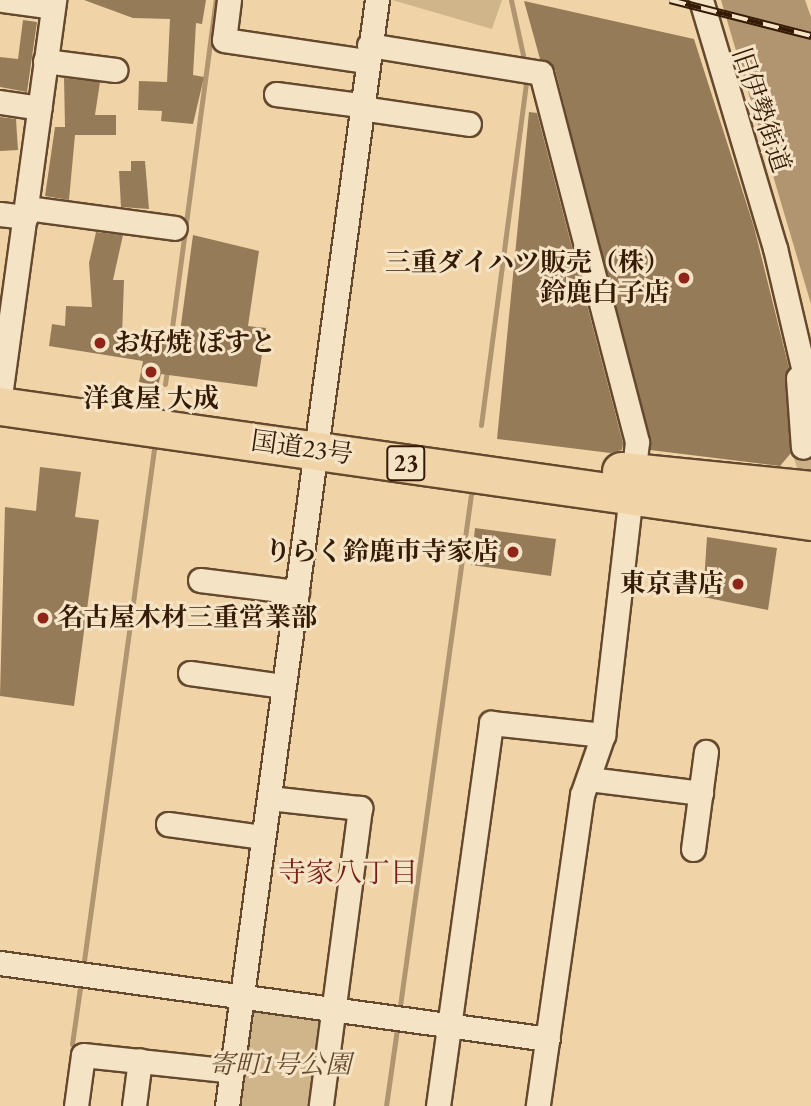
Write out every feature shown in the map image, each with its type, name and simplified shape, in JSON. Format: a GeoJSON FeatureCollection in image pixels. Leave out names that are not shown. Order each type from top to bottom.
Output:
{"type":"FeatureCollection","features":[{"type":"Feature","properties":{"kind":"highway","name":"国道23号"},"geometry":{"type":"LineString","coordinates":[[0,392],[637,485],[811,521]]}},
{"type":"Feature","properties":{"kind":"highway","name":"国道23号"},"geometry":{"type":"LineString","coordinates":[[637,485],[694,474],[811,490]]}},
{"type":"Feature","properties":{"kind":"street"},"geometry":{"type":"LineString","coordinates":[[0,392],[10,266],[26,212],[54,4],[3,0]]}},
{"type":"Feature","properties":{"kind":"street"},"geometry":{"type":"LineString","coordinates":[[229,0],[224,40],[541,73],[637,442],[637,485],[603,736],[589,779],[538,1106]]}},
{"type":"Feature","properties":{"kind":"street"},"geometry":{"type":"LineString","coordinates":[[228,1106],[282,686],[377,0]]}},
{"type":"Feature","properties":{"kind":"street","name":"旧伊勢街道"},"geometry":{"type":"LineString","coordinates":[[701,0],[775,248],[811,401]]}},
{"type":"Feature","properties":{"kind":"street"},"geometry":{"type":"LineString","coordinates":[[46,61],[115,70]]}},
{"type":"Feature","properties":{"kind":"street"},"geometry":{"type":"LineString","coordinates":[[276,94],[469,124]]}},
{"type":"Feature","properties":{"kind":"street"},"geometry":{"type":"LineString","coordinates":[[0,102],[40,107]]}},
{"type":"Feature","properties":{"kind":"street"},"geometry":{"type":"LineString","coordinates":[[0,214],[26,212],[175,228]]}},
{"type":"Feature","properties":{"kind":"street"},"geometry":{"type":"LineString","coordinates":[[801,362],[803,447]]}},
{"type":"Feature","properties":{"kind":"street"},"geometry":{"type":"LineString","coordinates":[[200,580],[297,592]]}},
{"type":"Feature","properties":{"kind":"street"},"geometry":{"type":"LineString","coordinates":[[190,673],[282,686]]}},
{"type":"Feature","properties":{"kind":"street"},"geometry":{"type":"LineString","coordinates":[[438,1106],[491,723],[603,736]]}},
{"type":"Feature","properties":{"kind":"street"},"geometry":{"type":"LineString","coordinates":[[693,849],[706,752]]}},
{"type":"Feature","properties":{"kind":"street"},"geometry":{"type":"LineString","coordinates":[[589,779],[701,793]]}},
{"type":"Feature","properties":{"kind":"street"},"geometry":{"type":"LineString","coordinates":[[269,798],[360,808],[321,1106]]}},
{"type":"Feature","properties":{"kind":"street"},"geometry":{"type":"LineString","coordinates":[[168,824],[263,837]]}},
{"type":"Feature","properties":{"kind":"street"},"geometry":{"type":"LineString","coordinates":[[0,963],[548,1039]]}},
{"type":"Feature","properties":{"kind":"street"},"geometry":{"type":"LineString","coordinates":[[76,1106],[83,1055],[232,1071]]}},
{"type":"Feature","properties":{"kind":"street"},"geometry":{"type":"LineString","coordinates":[[134,1106],[140,1060]]}},
{"type":"Feature","properties":{"kind":"green space"},"geometry":{"type":"Polygon","coordinates":[[[392,0],[502,0],[492,29],[392,0]]]}},
{"type":"Feature","properties":{"kind":"green space","name":"寄町1号公園"},"geometry":{"type":"Polygon","coordinates":[[[261,1007],[316,1014],[325,1024],[313,1106],[236,1106],[250,1015],[261,1007]]]}},
{"type":"Feature","properties":{"kind":"shaded area"},"geometry":{"type":"Polygon","coordinates":[[[721,0],[805,0],[811,17],[811,304],[721,0]]]}},
{"type":"Feature","properties":{"kind":"building"},"geometry":{"type":"Polygon","coordinates":[[[84,0],[206,0],[202,24],[196,23],[193,75],[204,77],[193,124],[161,121],[162,111],[138,110],[139,81],[167,82],[170,19],[133,18],[84,0]]]}},
{"type":"Feature","properties":{"kind":"building","name":"三重ダイハツ販売（株） 鈴鹿白子店"},"geometry":{"type":"Polygon","coordinates":[[[524,1],[694,39],[754,227],[789,368],[791,453],[780,466],[650,450],[555,69],[540,59],[524,1]]]}},
{"type":"Feature","properties":{"kind":"building"},"geometry":{"type":"Polygon","coordinates":[[[23,20],[37,22],[27,92],[0,87],[0,57],[18,59],[23,20]]]}},
{"type":"Feature","properties":{"kind":"building"},"geometry":{"type":"Polygon","coordinates":[[[64,78],[100,82],[95,115],[116,115],[116,135],[75,135],[69,200],[45,196],[55,127],[65,127],[64,78]]]}},
{"type":"Feature","properties":{"kind":"building"},"geometry":{"type":"Polygon","coordinates":[[[529,112],[537,113],[623,443],[622,450],[610,453],[497,439],[529,112]]]}},
{"type":"Feature","properties":{"kind":"building"},"geometry":{"type":"Polygon","coordinates":[[[0,117],[16,119],[18,150],[0,151],[0,117]]]}},
{"type":"Feature","properties":{"kind":"building"},"geometry":{"type":"Polygon","coordinates":[[[131,161],[145,161],[149,209],[121,207],[119,171],[131,171],[131,161]]]}},
{"type":"Feature","properties":{"kind":"building"},"geometry":{"type":"Polygon","coordinates":[[[96,232],[123,235],[113,280],[124,280],[122,336],[178,347],[193,235],[259,251],[248,326],[266,328],[257,387],[161,374],[158,386],[139,382],[143,361],[49,346],[52,324],[65,326],[66,306],[92,307],[89,263],[96,232]]]}},
{"type":"Feature","properties":{"kind":"building","name":"名古屋木材三重営業部"},"geometry":{"type":"Polygon","coordinates":[[[40,467],[81,472],[75,517],[99,520],[74,706],[0,696],[5,507],[36,511],[40,467]]]}},
{"type":"Feature","properties":{"kind":"building","name":"りらく鈴鹿市寺家店"},"geometry":{"type":"Polygon","coordinates":[[[475,528],[556,539],[551,576],[471,565],[475,528]]]}},
{"type":"Feature","properties":{"kind":"building","name":"東京書店"},"geometry":{"type":"Polygon","coordinates":[[[707,537],[777,548],[768,610],[703,597],[707,537]]]}},
{"type":"Feature","properties":{"kind":"waterway"},"geometry":{"type":"LineString","coordinates":[[169,350],[216,0]]}},
{"type":"Feature","properties":{"kind":"waterway"},"geometry":{"type":"LineString","coordinates":[[511,0],[525,64]]}},
{"type":"Feature","properties":{"kind":"waterway"},"geometry":{"type":"LineString","coordinates":[[481,425],[527,77]]}},
{"type":"Feature","properties":{"kind":"waterway"},"geometry":{"type":"LineString","coordinates":[[165,384],[167,370]]}},
{"type":"Feature","properties":{"kind":"waterway"},"geometry":{"type":"LineString","coordinates":[[83,968],[154,449]]}},
{"type":"Feature","properties":{"kind":"waterway"},"geometry":{"type":"LineString","coordinates":[[399,1013],[471,494]]}},
{"type":"Feature","properties":{"kind":"waterway"},"geometry":{"type":"LineString","coordinates":[[72,1044],[81,981]]}},
{"type":"Feature","properties":{"kind":"waterway"},"geometry":{"type":"LineString","coordinates":[[386,1106],[398,1022]]}},
{"type":"Feature","properties":{"kind":"tunnel"},"geometry":{"type":"LineString","coordinates":[[803,447],[811,475]]}},
{"type":"Feature","properties":{"kind":"railway"},"geometry":{"type":"LineString","coordinates":[[670,0],[811,36]]}},
{"type":"Feature","properties":{"kind":"place","name":"三重ダイハツ販売（株） 鈴鹿白子店"},"geometry":{"type":"Point","coordinates":[684,278]}},
{"type":"Feature","properties":{"kind":"place","name":"お好焼 ぽすと"},"geometry":{"type":"Point","coordinates":[100,343]}},
{"type":"Feature","properties":{"kind":"place","name":"洋食屋 大成"},"geometry":{"type":"Point","coordinates":[151,372]}},
{"type":"Feature","properties":{"kind":"place","name":"りらく鈴鹿市寺家店"},"geometry":{"type":"Point","coordinates":[513,552]}},
{"type":"Feature","properties":{"kind":"place","name":"東京書店"},"geometry":{"type":"Point","coordinates":[738,584]}},
{"type":"Feature","properties":{"kind":"place","name":"名古屋木材三重営業部"},"geometry":{"type":"Point","coordinates":[43,618]}},
{"type":"Feature","properties":{"kind":"district","name":"寺家八丁目"},"geometry":{"type":"Point","coordinates":[348,872]}}]}
